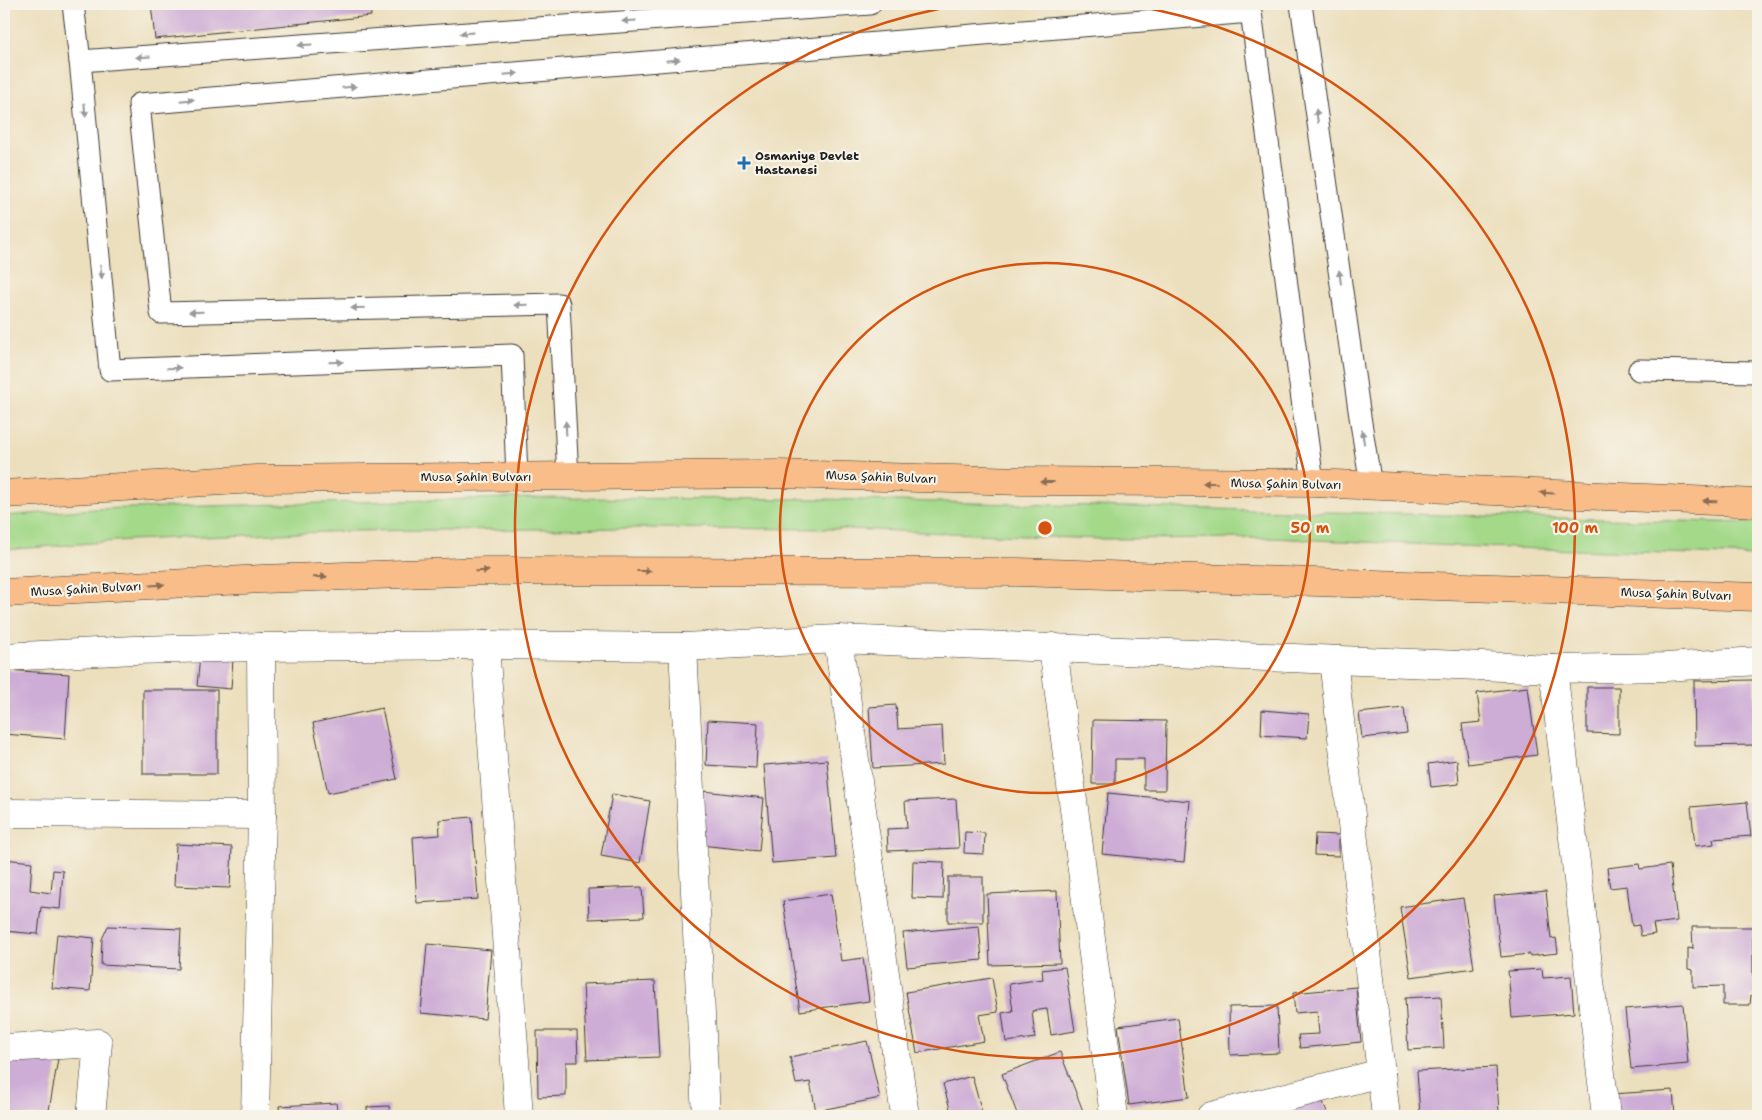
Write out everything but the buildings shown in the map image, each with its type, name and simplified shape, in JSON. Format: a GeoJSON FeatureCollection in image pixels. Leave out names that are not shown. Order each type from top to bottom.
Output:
{"type":"FeatureCollection","features":[{"type":"Feature","properties":{"kind":"main road","name":"Musa Şahin Bulvarı"},"geometry":{"type":"LineString","coordinates":[[4,494],[256,479],[779,474],[1022,481],[1313,483],[1758,503]]}},
{"type":"Feature","properties":{"kind":"main road","name":"Musa Şahin Bulvarı"},"geometry":{"type":"LineString","coordinates":[[4,593],[262,579],[486,571],[1018,572],[1758,597]]}},
{"type":"Feature","properties":{"kind":"street"},"geometry":{"type":"LineString","coordinates":[[838,639],[905,1116]]}},
{"type":"Feature","properties":{"kind":"street"},"geometry":{"type":"LineString","coordinates":[[4,657],[134,650],[262,647],[485,645],[683,647],[838,639],[1552,669],[1666,668],[1758,661]]}},
{"type":"Feature","properties":{"kind":"street"},"geometry":{"type":"LineString","coordinates":[[485,645],[519,1116]]}},
{"type":"Feature","properties":{"kind":"street"},"geometry":{"type":"LineString","coordinates":[[256,1116],[262,815],[262,647]]}},
{"type":"Feature","properties":{"kind":"street"},"geometry":{"type":"LineString","coordinates":[[683,647],[706,1116]]}},
{"type":"Feature","properties":{"kind":"street"},"geometry":{"type":"LineString","coordinates":[[1053,647],[1114,1116]]}},
{"type":"Feature","properties":{"kind":"street"},"geometry":{"type":"LineString","coordinates":[[1333,660],[1386,1116]]}},
{"type":"Feature","properties":{"kind":"street"},"geometry":{"type":"LineString","coordinates":[[1552,669],[1606,1116]]}},
{"type":"Feature","properties":{"kind":"street"},"geometry":{"type":"LineString","coordinates":[[4,812],[262,815]]}},
{"type":"Feature","properties":{"kind":"street"},"geometry":{"type":"LineString","coordinates":[[4,1048],[98,1043],[91,1116]]}},
{"type":"Feature","properties":{"kind":"street"},"geometry":{"type":"LineString","coordinates":[[1211,1116],[1381,1073]]}},
{"type":"Feature","properties":{"kind":"lane"},"geometry":{"type":"LineString","coordinates":[[72,4],[80,61],[110,370],[512,355],[517,477]]}},
{"type":"Feature","properties":{"kind":"lane"},"geometry":{"type":"LineString","coordinates":[[80,61],[870,4]]}},
{"type":"Feature","properties":{"kind":"lane"},"geometry":{"type":"LineString","coordinates":[[1301,4],[1371,486]]}},
{"type":"Feature","properties":{"kind":"lane"},"geometry":{"type":"LineString","coordinates":[[568,477],[559,304],[161,313],[139,104],[1251,12],[1313,483]]}},
{"type":"Feature","properties":{"kind":"lane"},"geometry":{"type":"LineString","coordinates":[[1640,370],[1758,372]]}},
{"type":"Feature","properties":{"kind":"green space"},"geometry":{"type":"Polygon","coordinates":[[[511,498],[821,499],[1758,523],[1758,556],[1269,538],[1099,539],[848,529],[633,528],[350,531],[129,540],[4,550],[4,516],[94,509],[511,498]]]}},
{"type":"Feature","properties":{"kind":"place","name":"Osmaniye Devlet Hastanesi"},"geometry":{"type":"Point","coordinates":[744,163]}}]}
